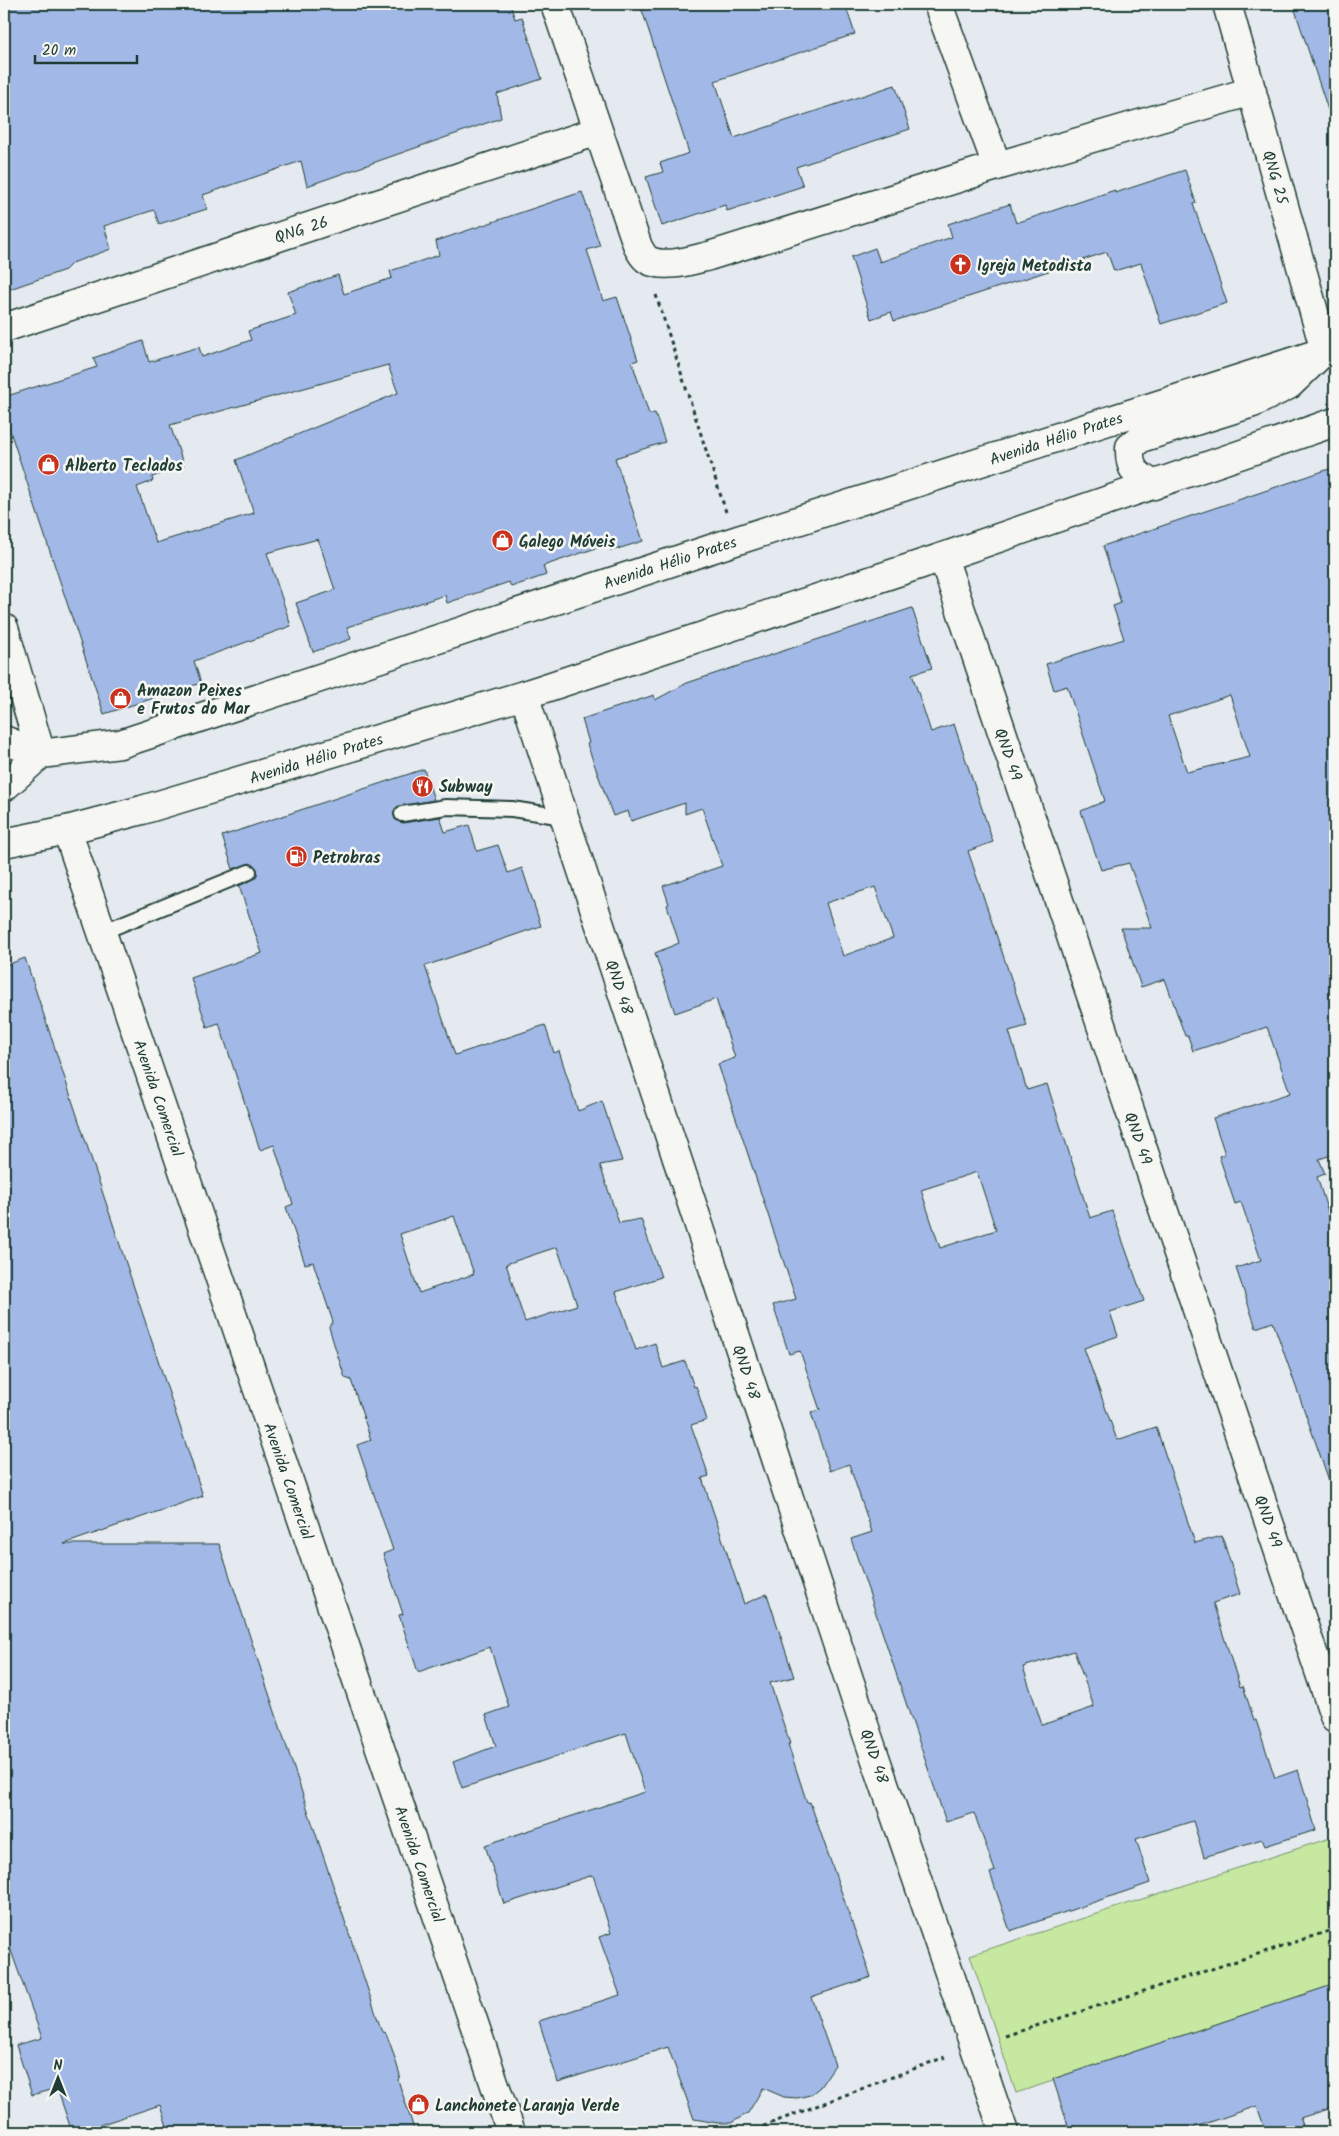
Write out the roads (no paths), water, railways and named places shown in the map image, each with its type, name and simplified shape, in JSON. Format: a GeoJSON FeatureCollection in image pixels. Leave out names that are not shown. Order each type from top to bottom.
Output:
{"type":"FeatureCollection","features":[{"type":"Feature","properties":{"kind":"street"},"geometry":{"type":"LineString","coordinates":[[555,4],[628,221],[643,256],[648,260],[658,263],[709,256],[997,166],[1252,91]]}},
{"type":"Feature","properties":{"kind":"street"},"geometry":{"type":"LineString","coordinates":[[938,4],[997,166]]}},
{"type":"Feature","properties":{"kind":"street","name":"QNG 25"},"geometry":{"type":"LineString","coordinates":[[1227,4],[1330,350]]}},
{"type":"Feature","properties":{"kind":"street","name":"QNG 26"},"geometry":{"type":"LineString","coordinates":[[4,328],[598,131]]}},
{"type":"Feature","properties":{"kind":"street"},"geometry":{"type":"LineString","coordinates":[[1154,485],[1138,476],[1130,463],[1130,447],[1140,438],[1253,403],[1289,385],[1330,350]]}},
{"type":"Feature","properties":{"kind":"street","name":"Avenida Hélio Prates"},"geometry":{"type":"LineString","coordinates":[[4,740],[41,754],[120,744],[735,541],[1330,350]]}},
{"type":"Feature","properties":{"kind":"street","name":"Avenida Hélio Prates"},"geometry":{"type":"LineString","coordinates":[[4,843],[67,830],[142,810],[524,696],[943,557],[1335,422]]}},
{"type":"Feature","properties":{"kind":"street","name":"QND 49"},"geometry":{"type":"LineString","coordinates":[[943,557],[1335,1718]]}},
{"type":"Feature","properties":{"kind":"street"},"geometry":{"type":"LineString","coordinates":[[4,628],[41,754],[4,787]]}},
{"type":"Feature","properties":{"kind":"street","name":"QND 48"},"geometry":{"type":"LineString","coordinates":[[524,696],[866,1731],[1004,2132]]}},
{"type":"Feature","properties":{"kind":"street","name":"Avenida Comercial"},"geometry":{"type":"LineString","coordinates":[[67,830],[511,2132]]}},
{"type":"Feature","properties":{"kind":"lane"},"geometry":{"type":"LineString","coordinates":[[402,814],[446,807],[512,809],[564,817]]}},
{"type":"Feature","properties":{"kind":"lane"},"geometry":{"type":"LineString","coordinates":[[102,932],[249,872]]}},
{"type":"Feature","properties":{"kind":"place","name":"Igreja Metodista"},"geometry":{"type":"Point","coordinates":[961,265]}},
{"type":"Feature","properties":{"kind":"place","name":"Alberto Teclados"},"geometry":{"type":"Point","coordinates":[49,465]}},
{"type":"Feature","properties":{"kind":"place","name":"Galego Móveis"},"geometry":{"type":"Point","coordinates":[503,541]}},
{"type":"Feature","properties":{"kind":"place","name":"Amazon Peixes e Frutos do Mar"},"geometry":{"type":"Point","coordinates":[121,699]}},
{"type":"Feature","properties":{"kind":"place","name":"Subway"},"geometry":{"type":"Point","coordinates":[423,786]}},
{"type":"Feature","properties":{"kind":"place","name":"Petrobras"},"geometry":{"type":"Point","coordinates":[297,857]}},
{"type":"Feature","properties":{"kind":"place","name":"Lanchonete Laranja Verde"},"geometry":{"type":"Point","coordinates":[419,2105]}}]}
